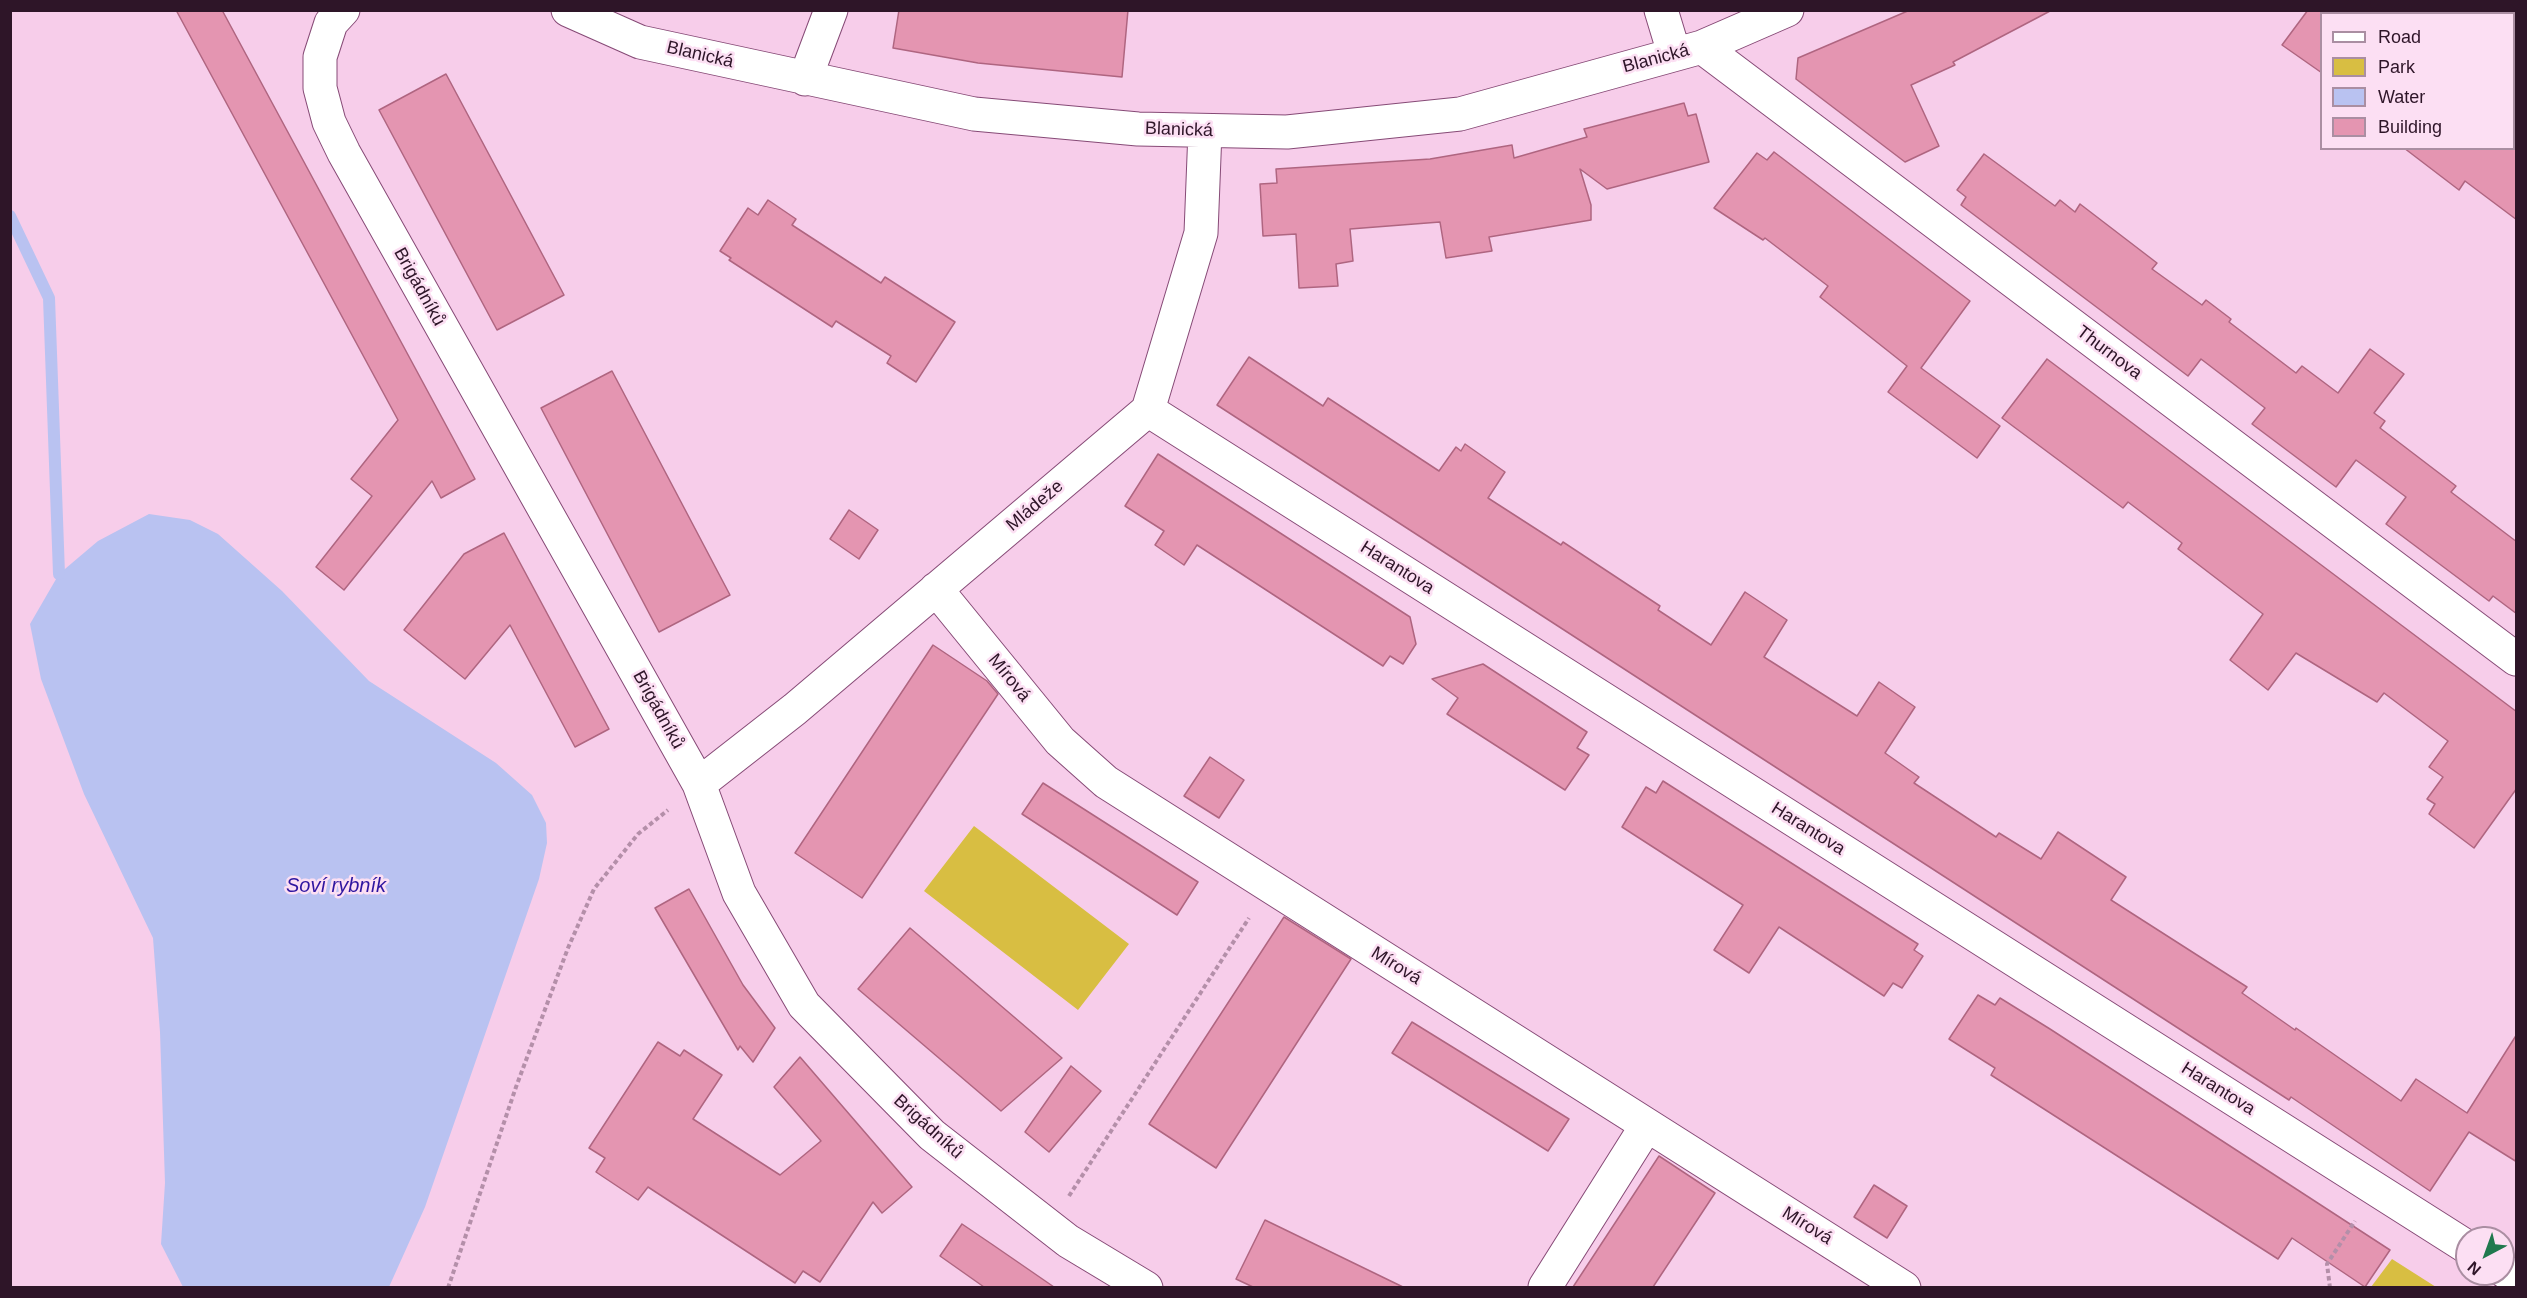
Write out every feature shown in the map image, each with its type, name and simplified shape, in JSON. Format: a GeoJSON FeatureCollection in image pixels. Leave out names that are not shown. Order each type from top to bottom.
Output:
{"type":"FeatureCollection","features":[{"type":"Feature","properties":{"kind":"street","name":"Blanická"},"geometry":{"type":"LineString","coordinates":[[568,10],[640,42],[806,80],[974,114],[1138,129],[1287,132],[1460,114],[1688,50],[1787,10]]}},
{"type":"Feature","properties":{"kind":"street"},"geometry":{"type":"LineString","coordinates":[[806,80],[831,10]]}},
{"type":"Feature","properties":{"kind":"street"},"geometry":{"type":"LineString","coordinates":[[1661,10],[1688,50]]}},
{"type":"Feature","properties":{"kind":"street","name":"Brigádníků"},"geometry":{"type":"LineString","coordinates":[[334,15],[323,42],[318,73],[320,88],[334,132],[699,784],[739,892],[804,1005],[932,1135],[1068,1241],[1146,1287]]}},
{"type":"Feature","properties":{"kind":"street","name":"Thurnova"},"geometry":{"type":"LineString","coordinates":[[1688,50],[2517,659]]}},
{"type":"Feature","properties":{"kind":"street"},"geometry":{"type":"LineString","coordinates":[[1148,410],[1201,233],[1205,131]]}},
{"type":"Feature","properties":{"kind":"street","name":"Mládeže"},"geometry":{"type":"LineString","coordinates":[[699,784],[795,709],[1148,410]]}},
{"type":"Feature","properties":{"kind":"street","name":"Harantova"},"geometry":{"type":"LineString","coordinates":[[1148,410],[2455,1239]]}},
{"type":"Feature","properties":{"kind":"street","name":"Mírová"},"geometry":{"type":"LineString","coordinates":[[936,589],[1060,741],[1106,782],[1904,1287]]}},
{"type":"Feature","properties":{"kind":"street"},"geometry":{"type":"LineString","coordinates":[[1545,1287],[1647,1125]]}},
{"type":"Feature","properties":{"kind":"path"},"geometry":{"type":"LineString","coordinates":[[448,1287],[516,1087],[568,948],[594,890],[638,834],[699,784]]}},
{"type":"Feature","properties":{"kind":"path"},"geometry":{"type":"LineString","coordinates":[[1065,1202],[1251,914]]}},
{"type":"Feature","properties":{"kind":"path"},"geometry":{"type":"LineString","coordinates":[[2330,1287],[2327,1264],[2355,1220]]}},
{"type":"Feature","properties":{"kind":"green space"},"geometry":{"type":"Polygon","coordinates":[[[974,826],[1129,944],[1078,1010],[924,891],[974,826]]]}},
{"type":"Feature","properties":{"kind":"green space"},"geometry":{"type":"Polygon","coordinates":[[[2392,1259],[2436,1287],[2371,1287],[2392,1259]]]}},
{"type":"Feature","properties":{"kind":"water","name":"Soví rybník"},"geometry":{"type":"Polygon","coordinates":[[[149,514],[190,520],[218,534],[282,591],[369,681],[496,763],[532,795],[546,823],[547,843],[539,879],[425,1207],[389,1287],[183,1287],[161,1244],[165,1183],[160,1032],[153,938],[84,794],[41,679],[30,624],[59,574],[98,541],[149,514]]]}},
{"type":"Feature","properties":{"kind":"building"},"geometry":{"type":"Polygon","coordinates":[[[176,10],[222,10],[475,479],[441,498],[432,481],[344,590],[316,567],[372,496],[351,479],[398,420],[176,10]]]}},
{"type":"Feature","properties":{"kind":"building"},"geometry":{"type":"Polygon","coordinates":[[[899,10],[1128,10],[1122,77],[978,63],[893,48],[899,10]]]}},
{"type":"Feature","properties":{"kind":"building"},"geometry":{"type":"Polygon","coordinates":[[[1910,10],[2052,10],[1953,62],[1955,65],[1911,85],[1939,146],[1905,162],[1796,79],[1798,58],[1910,10]]]}},
{"type":"Feature","properties":{"kind":"building"},"geometry":{"type":"Polygon","coordinates":[[[2308,10],[2322,10],[2320,12],[2320,72],[2282,45],[2308,10]]]}},
{"type":"Feature","properties":{"kind":"building"},"geometry":{"type":"Polygon","coordinates":[[[446,74],[564,295],[497,330],[379,110],[446,74]]]}},
{"type":"Feature","properties":{"kind":"building"},"geometry":{"type":"Polygon","coordinates":[[[1684,103],[1688,116],[1696,114],[1709,162],[1607,189],[1580,169],[1591,205],[1591,220],[1489,237],[1492,251],[1446,258],[1440,222],[1350,229],[1353,261],[1336,264],[1338,286],[1299,288],[1296,234],[1263,236],[1260,184],[1277,183],[1276,169],[1430,159],[1512,145],[1514,158],[1587,137],[1584,129],[1684,103]]]}},
{"type":"Feature","properties":{"kind":"building"},"geometry":{"type":"Polygon","coordinates":[[[2517,148],[2517,220],[2465,181],[2459,190],[2407,150],[2515,150],[2517,148]]]}},
{"type":"Feature","properties":{"kind":"building"},"geometry":{"type":"Polygon","coordinates":[[[1774,152],[1970,301],[1921,368],[2000,426],[1977,458],[1888,392],[1907,366],[1820,297],[1828,286],[1765,238],[1763,240],[1714,208],[1757,153],[1767,160],[1774,152]]]}},
{"type":"Feature","properties":{"kind":"building"},"geometry":{"type":"Polygon","coordinates":[[[1984,154],[2055,206],[2060,200],[2075,212],[2080,204],[2157,263],[2152,269],[2202,305],[2206,300],[2231,319],[2229,322],[2296,373],[2302,366],[2338,393],[2370,349],[2404,374],[2374,413],[2385,421],[2380,428],[2456,486],[2451,492],[2517,542],[2517,614],[2493,596],[2489,601],[2386,524],[2406,497],[2356,460],[2336,487],[2252,424],[2265,408],[2201,359],[2188,376],[1961,205],[1966,197],[1957,190],[1984,154]]]}},
{"type":"Feature","properties":{"kind":"building"},"geometry":{"type":"Polygon","coordinates":[[[768,200],[796,219],[792,225],[881,283],[885,277],[955,322],[916,382],[887,363],[891,356],[836,321],[832,327],[729,260],[731,258],[720,251],[748,208],[758,215],[768,200]]]}},
{"type":"Feature","properties":{"kind":"building"},"geometry":{"type":"Polygon","coordinates":[[[1249,357],[1323,406],[1328,398],[1439,471],[1456,447],[1461,451],[1465,444],[1505,472],[1488,498],[1561,545],[1563,542],[1660,606],[1658,610],[1711,645],[1745,592],[1787,620],[1764,657],[1857,716],[1879,682],[1915,707],[1885,753],[1919,777],[1914,783],[1996,837],[1999,833],[2041,859],[2058,832],[2126,877],[2111,900],[2247,987],[2242,993],[2401,1101],[2416,1079],[2467,1113],[2517,1034],[2517,1162],[2469,1132],[2430,1191],[2291,1097],[2289,1100],[1217,405],[1249,357]]]}},
{"type":"Feature","properties":{"kind":"building"},"geometry":{"type":"Polygon","coordinates":[[[2047,359],[2517,712],[2517,788],[2474,848],[2429,814],[2435,804],[2427,799],[2443,777],[2429,767],[2448,741],[2384,693],[2377,702],[2296,653],[2268,690],[2230,660],[2263,614],[2178,549],[2182,543],[2128,502],[2123,508],[2002,418],[2047,359]]]}},
{"type":"Feature","properties":{"kind":"building"},"geometry":{"type":"Polygon","coordinates":[[[612,371],[730,595],[659,632],[541,408],[612,371]]]}},
{"type":"Feature","properties":{"kind":"building"},"geometry":{"type":"Polygon","coordinates":[[[1158,454],[1410,617],[1416,644],[1403,664],[1390,656],[1383,666],[1197,545],[1184,565],[1155,545],[1164,531],[1125,506],[1158,454]]]}},
{"type":"Feature","properties":{"kind":"building"},"geometry":{"type":"Polygon","coordinates":[[[849,510],[878,530],[859,559],[830,539],[849,510]]]}},
{"type":"Feature","properties":{"kind":"building"},"geometry":{"type":"Polygon","coordinates":[[[504,533],[609,729],[575,747],[510,625],[465,679],[404,630],[464,554],[504,533]]]}},
{"type":"Feature","properties":{"kind":"building"},"geometry":{"type":"Polygon","coordinates":[[[933,645],[987,681],[998,694],[862,898],[795,853],[933,645]]]}},
{"type":"Feature","properties":{"kind":"building"},"geometry":{"type":"Polygon","coordinates":[[[1483,664],[1587,732],[1577,748],[1589,755],[1565,790],[1447,714],[1458,698],[1432,679],[1483,664]]]}},
{"type":"Feature","properties":{"kind":"building"},"geometry":{"type":"Polygon","coordinates":[[[1210,757],[1244,780],[1219,818],[1184,796],[1210,757]]]}},
{"type":"Feature","properties":{"kind":"building"},"geometry":{"type":"Polygon","coordinates":[[[1663,781],[1918,944],[1914,950],[1923,956],[1902,988],[1893,983],[1884,996],[1779,927],[1749,973],[1714,950],[1743,905],[1622,827],[1646,787],[1656,793],[1663,781]]]}},
{"type":"Feature","properties":{"kind":"building"},"geometry":{"type":"Polygon","coordinates":[[[1043,783],[1198,882],[1177,915],[1022,814],[1043,783]]]}},
{"type":"Feature","properties":{"kind":"building"},"geometry":{"type":"Polygon","coordinates":[[[689,889],[743,985],[775,1028],[753,1062],[740,1046],[738,1050],[655,908],[689,889]]]}},
{"type":"Feature","properties":{"kind":"building"},"geometry":{"type":"Polygon","coordinates":[[[1284,917],[1351,959],[1216,1168],[1149,1124],[1284,917]]]}},
{"type":"Feature","properties":{"kind":"building"},"geometry":{"type":"Polygon","coordinates":[[[910,928],[1062,1058],[1001,1111],[858,989],[910,928]]]}},
{"type":"Feature","properties":{"kind":"building"},"geometry":{"type":"Polygon","coordinates":[[[1978,995],[1995,1005],[2000,998],[2390,1250],[2365,1287],[2292,1238],[2278,1259],[1991,1075],[1995,1068],[1949,1039],[1978,995]]]}},
{"type":"Feature","properties":{"kind":"building"},"geometry":{"type":"Polygon","coordinates":[[[1412,1022],[1569,1119],[1548,1151],[1392,1053],[1412,1022]]]}},
{"type":"Feature","properties":{"kind":"building"},"geometry":{"type":"Polygon","coordinates":[[[658,1042],[680,1056],[684,1050],[722,1075],[693,1119],[780,1175],[821,1141],[774,1087],[800,1057],[912,1187],[882,1213],[873,1202],[820,1282],[803,1271],[795,1283],[648,1187],[638,1200],[596,1172],[605,1158],[589,1148],[658,1042]]]}},
{"type":"Feature","properties":{"kind":"building"},"geometry":{"type":"Polygon","coordinates":[[[1071,1066],[1101,1091],[1049,1152],[1025,1132],[1071,1066]]]}},
{"type":"Feature","properties":{"kind":"building"},"geometry":{"type":"Polygon","coordinates":[[[1659,1156],[1715,1193],[1653,1287],[1573,1287],[1659,1156]]]}},
{"type":"Feature","properties":{"kind":"building"},"geometry":{"type":"Polygon","coordinates":[[[1874,1185],[1907,1206],[1887,1238],[1854,1217],[1874,1185]]]}},
{"type":"Feature","properties":{"kind":"building"},"geometry":{"type":"Polygon","coordinates":[[[1265,1220],[1403,1287],[1253,1287],[1236,1279],[1265,1220]]]}},
{"type":"Feature","properties":{"kind":"building"},"geometry":{"type":"Polygon","coordinates":[[[962,1224],[1054,1287],[984,1287],[940,1256],[962,1224]]]}},
{"type":"Feature","properties":{"kind":"waterway"},"geometry":{"type":"LineString","coordinates":[[10,216],[49,298],[59,574]]}}]}
